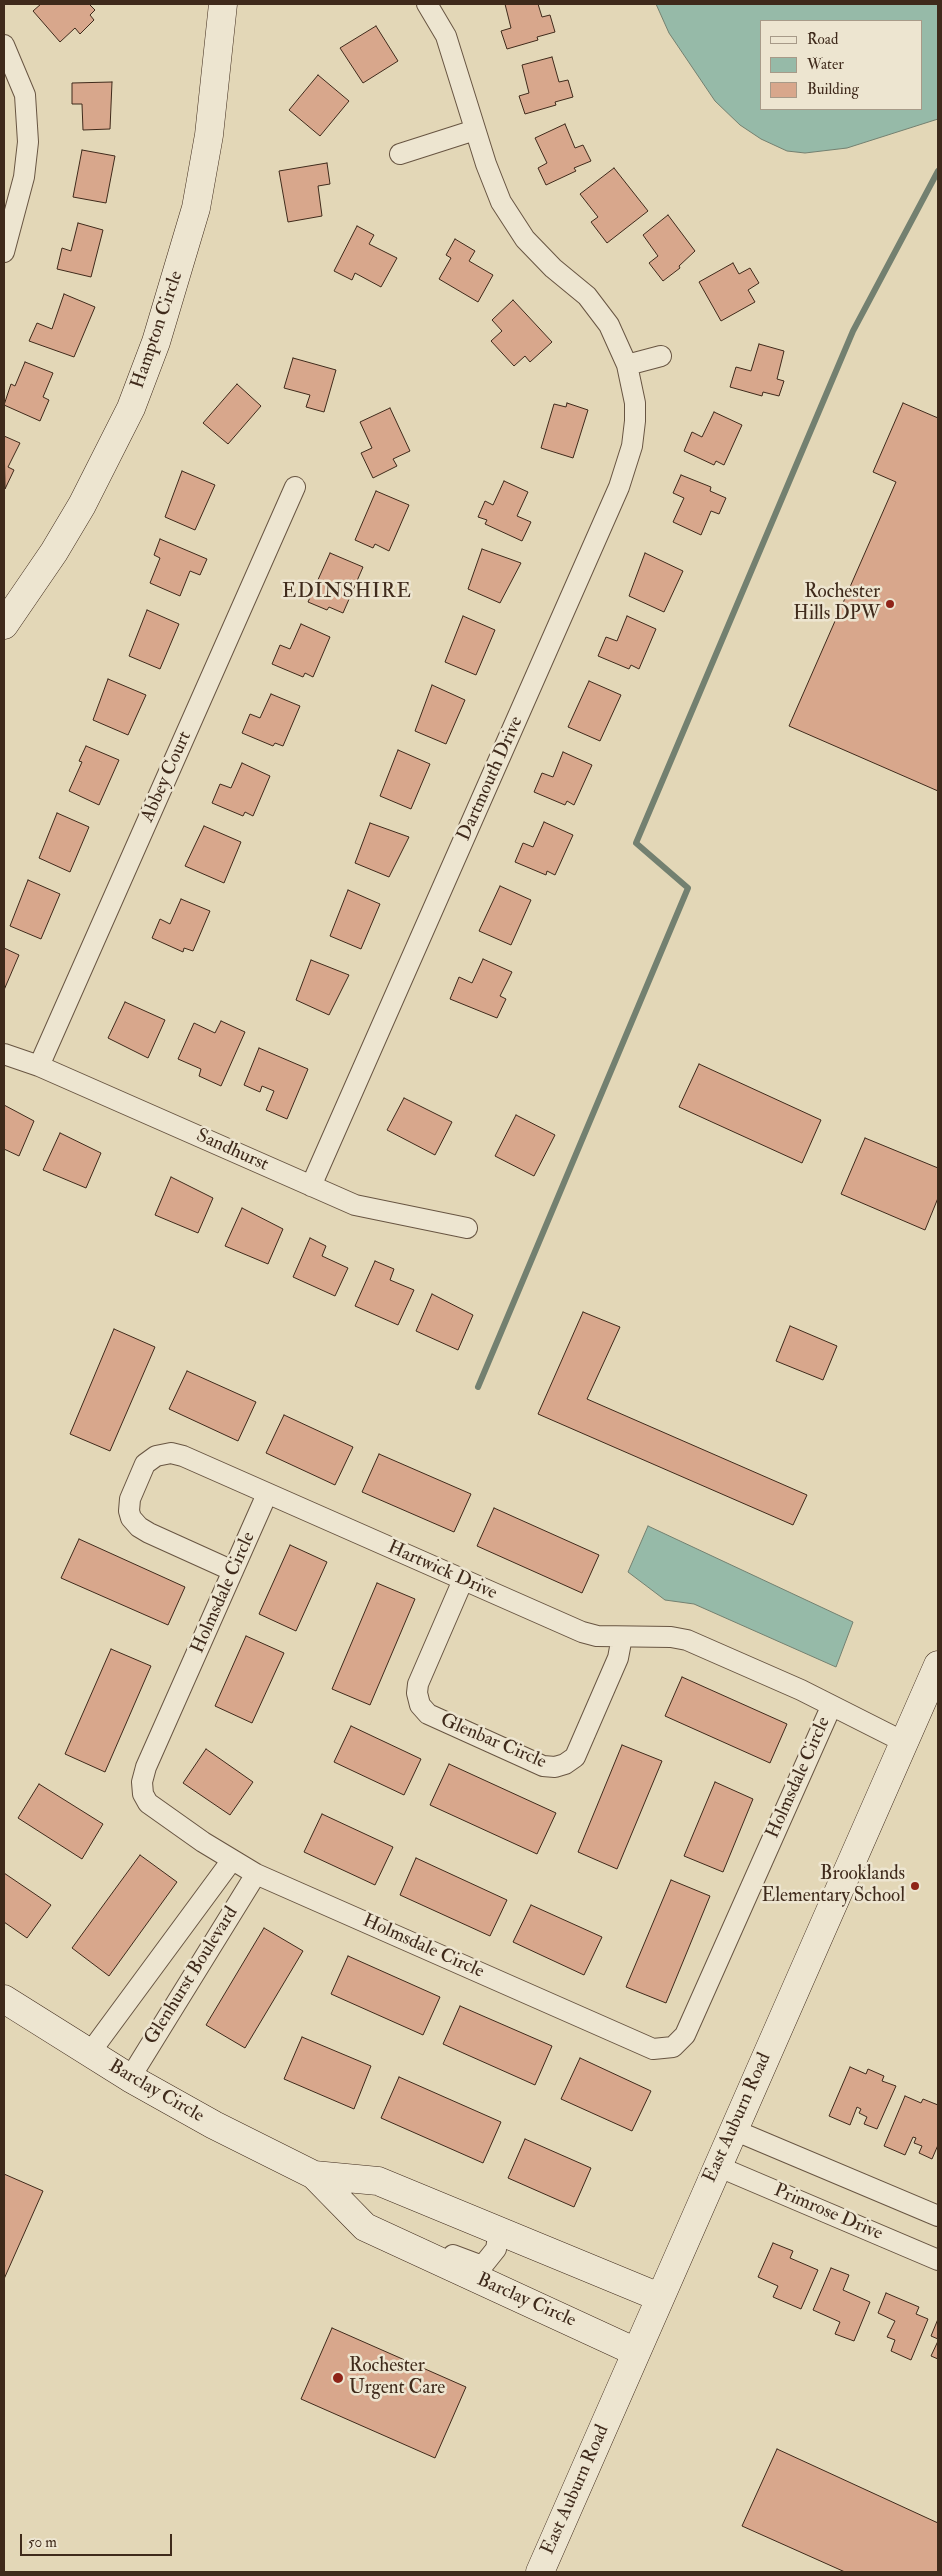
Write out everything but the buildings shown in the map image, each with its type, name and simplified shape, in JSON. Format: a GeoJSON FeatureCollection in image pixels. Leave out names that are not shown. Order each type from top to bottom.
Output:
{"type":"FeatureCollection","features":[{"type":"Feature","properties":{"kind":"street","name":"Hampton Circle"},"geometry":{"type":"LineString","coordinates":[[4,626],[54,552],[82,505],[131,408],[156,342],[176,282],[196,208],[209,135],[223,4]]}},
{"type":"Feature","properties":{"kind":"street","name":"Dartmouth Drive"},"geometry":{"type":"LineString","coordinates":[[311,1186],[619,487],[632,446],[635,421],[635,403],[627,365],[609,324],[587,296],[538,253],[511,220],[486,164],[446,36],[427,4]]}},
{"type":"Feature","properties":{"kind":"street"},"geometry":{"type":"LineString","coordinates":[[4,45],[25,95],[28,142],[24,177],[4,252]]}},
{"type":"Feature","properties":{"kind":"street"},"geometry":{"type":"LineString","coordinates":[[400,154],[475,130]]}},
{"type":"Feature","properties":{"kind":"street"},"geometry":{"type":"LineString","coordinates":[[627,365],[661,356]]}},
{"type":"Feature","properties":{"kind":"street","name":"Abbey Court"},"geometry":{"type":"LineString","coordinates":[[39,1066],[295,487]]}},
{"type":"Feature","properties":{"kind":"street","name":"Sandhurst"},"geometry":{"type":"LineString","coordinates":[[4,1054],[39,1066],[355,1205],[467,1228]]}},
{"type":"Feature","properties":{"kind":"street","name":"Hartwick Drive"},"geometry":{"type":"LineString","coordinates":[[234,1571],[139,1527],[129,1511],[130,1499],[145,1464],[156,1456],[171,1453],[582,1632],[597,1636],[671,1637],[687,1640],[801,1690],[904,1742]]}},
{"type":"Feature","properties":{"kind":"street","name":"Holmsdale Circle"},"geometry":{"type":"LineString","coordinates":[[267,1494],[146,1768],[142,1782],[143,1794],[148,1803],[256,1874],[653,2049],[673,2047],[685,2035],[832,1707]]}},
{"type":"Feature","properties":{"kind":"street","name":"Glenbar Circle"},"geometry":{"type":"LineString","coordinates":[[463,1580],[418,1684],[417,1694],[420,1704],[428,1714],[542,1766],[554,1767],[565,1764],[575,1757],[618,1658],[622,1637]]}},
{"type":"Feature","properties":{"kind":"street","name":"East Auburn Road"},"geometry":{"type":"LineString","coordinates":[[540,2572],[938,1665]]}},
{"type":"Feature","properties":{"kind":"street","name":"Glenhurst Boulevard"},"geometry":{"type":"LineString","coordinates":[[90,2054],[232,1860]]}},
{"type":"Feature","properties":{"kind":"street","name":"Glenhurst Boulevard"},"geometry":{"type":"LineString","coordinates":[[130,2078],[256,1874]]}},
{"type":"Feature","properties":{"kind":"street","name":"Barclay Circle"},"geometry":{"type":"LineString","coordinates":[[4,1999],[130,2078],[214,2125],[314,2175],[365,2227],[636,2352]]}},
{"type":"Feature","properties":{"kind":"street"},"geometry":{"type":"LineString","coordinates":[[734,2130],[938,2216]]}},
{"type":"Feature","properties":{"kind":"street","name":"Primrose Drive"},"geometry":{"type":"LineString","coordinates":[[717,2166],[938,2260]]}},
{"type":"Feature","properties":{"kind":"street","name":"Barclay Circle"},"geometry":{"type":"LineString","coordinates":[[314,2175],[378,2181],[660,2297]]}},
{"type":"Feature","properties":{"kind":"street","name":"Barclay Circle"},"geometry":{"type":"LineString","coordinates":[[416,2251],[450,2253],[477,2264],[484,2264],[496,2248],[499,2231]]}},
{"type":"Feature","properties":{"kind":"water"},"geometry":{"type":"Polygon","coordinates":[[[656,4],[938,4],[938,119],[847,148],[805,153],[787,151],[761,139],[740,125],[715,101],[669,33],[656,4]]]}},
{"type":"Feature","properties":{"kind":"water"},"geometry":{"type":"Polygon","coordinates":[[[648,1526],[853,1622],[836,1667],[694,1604],[665,1600],[628,1572],[648,1526]]]}},
{"type":"Feature","properties":{"kind":"waterway"},"geometry":{"type":"LineString","coordinates":[[478,1387],[688,888],[636,843],[853,331],[938,171]]}},
{"type":"Feature","properties":{"kind":"place","name":"Rochester Hills DPW"},"geometry":{"type":"Point","coordinates":[890,604]}},
{"type":"Feature","properties":{"kind":"place","name":"Brooklands Elementary School"},"geometry":{"type":"Point","coordinates":[915,1886]}},
{"type":"Feature","properties":{"kind":"place","name":"Rochester Urgent Care"},"geometry":{"type":"Point","coordinates":[338,2378]}},
{"type":"Feature","properties":{"kind":"district","name":"EDINSHIRE"},"geometry":{"type":"Point","coordinates":[347,593]}}]}
